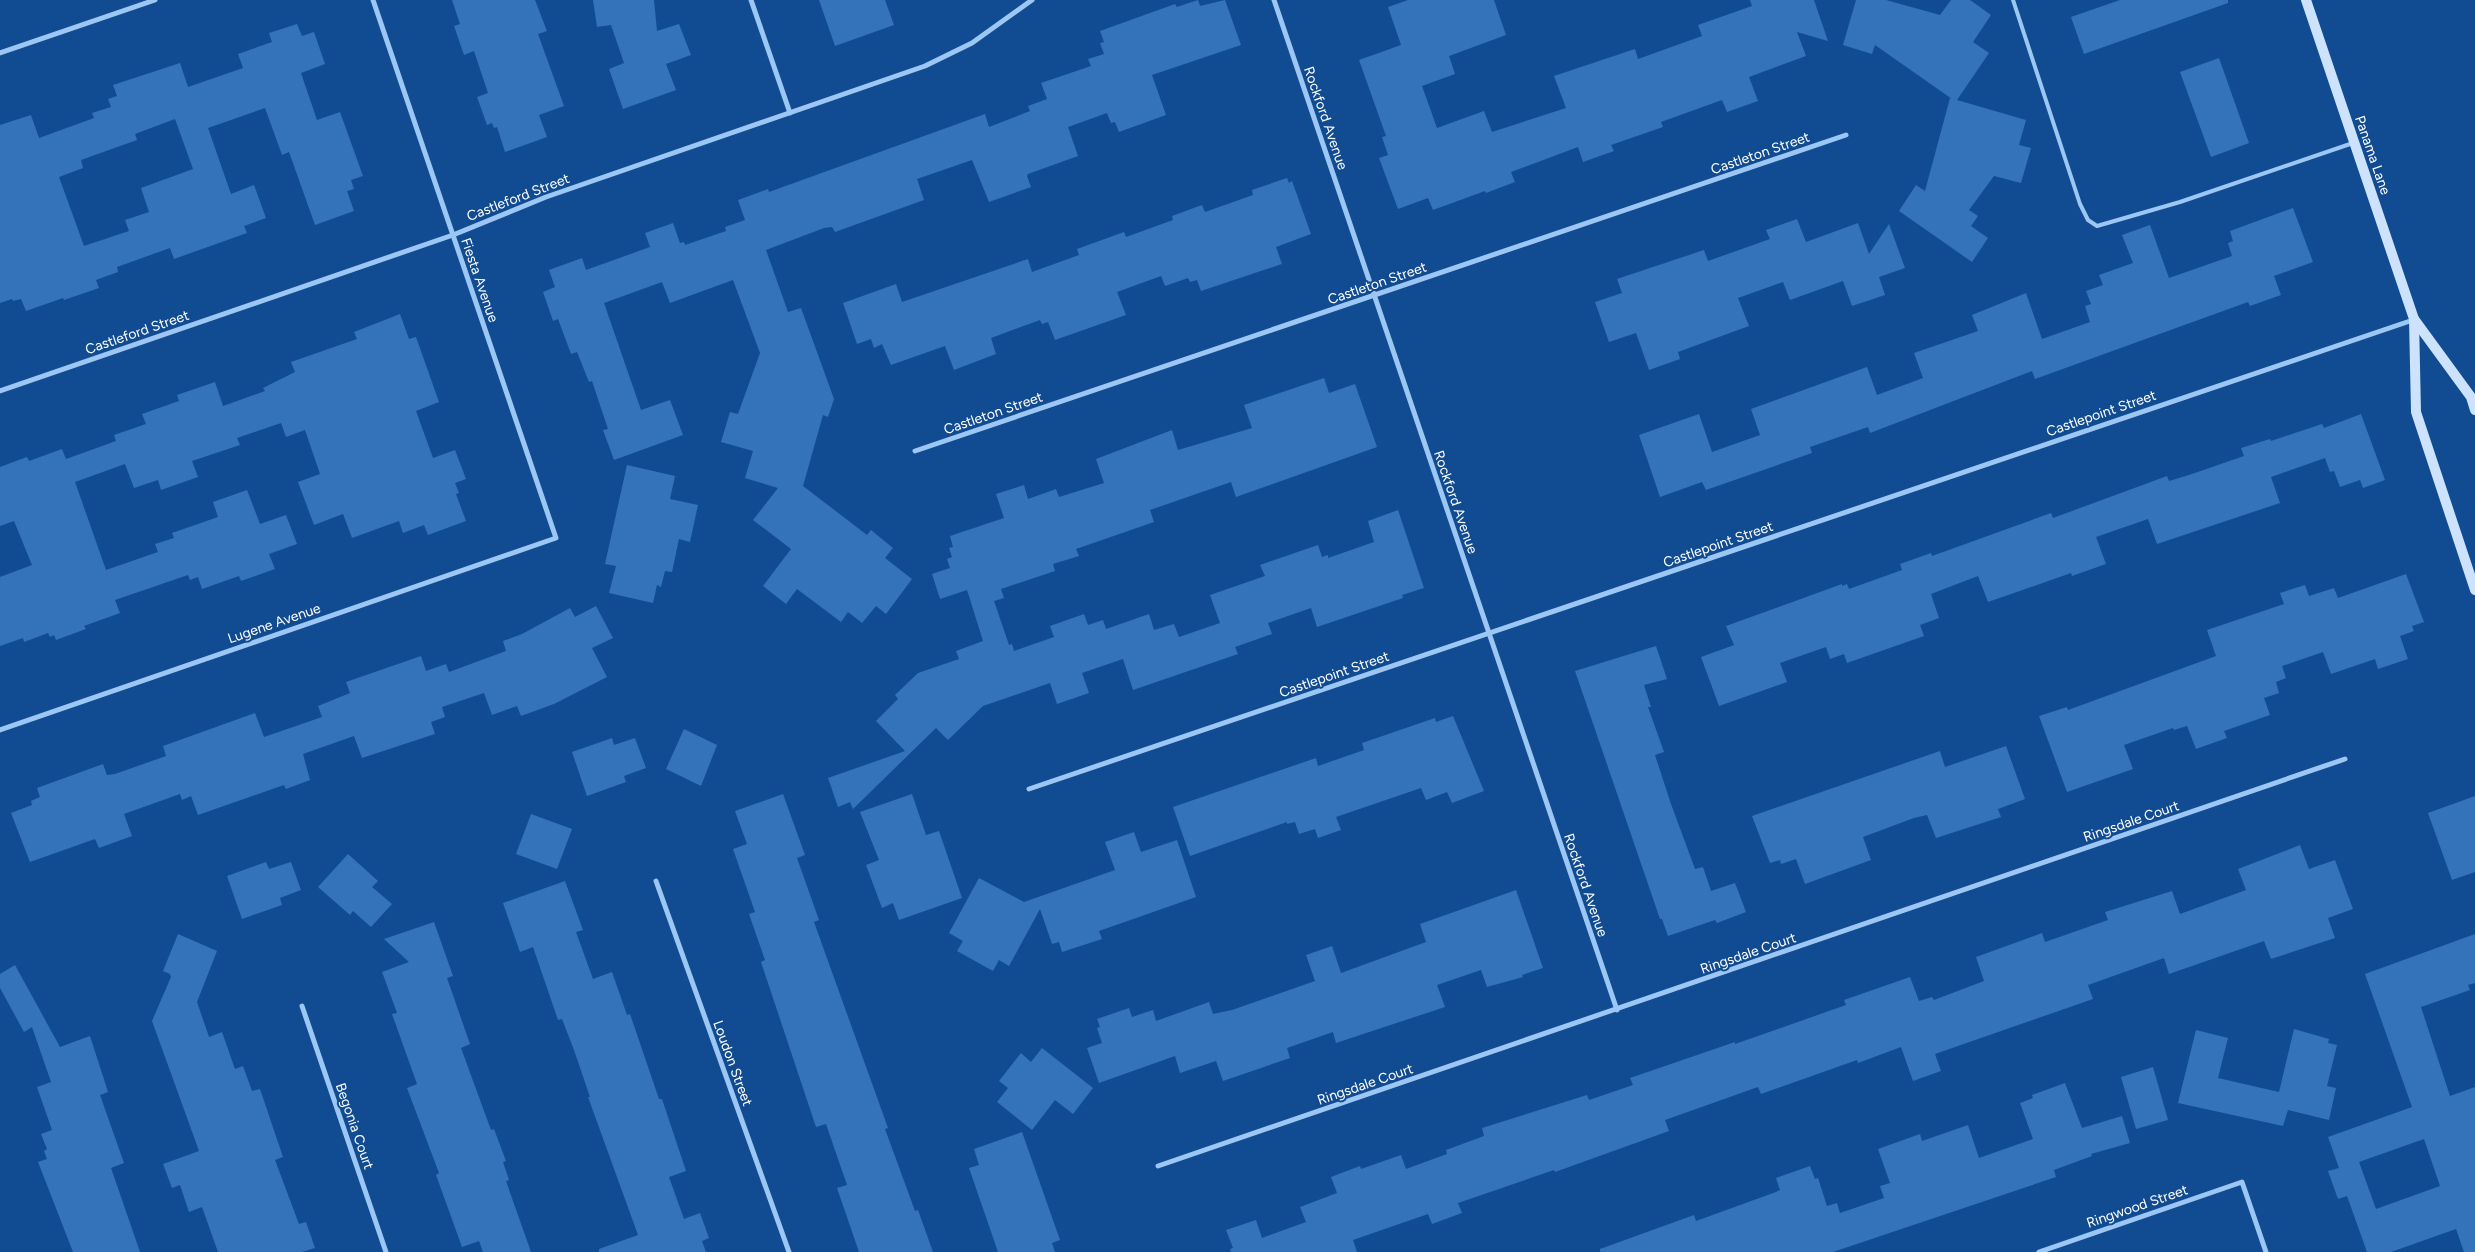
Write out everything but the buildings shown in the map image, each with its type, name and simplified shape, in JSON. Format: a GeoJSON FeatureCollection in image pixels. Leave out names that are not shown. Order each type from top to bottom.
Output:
{"type":"FeatureCollection","features":[{"type":"Feature","properties":{"kind":"main road","name":"Panama Lane"},"geometry":{"type":"LineString","coordinates":[[2306,0],[2414,319],[2471,397],[2475,410]]}},
{"type":"Feature","properties":{"kind":"main road","name":"Panama Lane"},"geometry":{"type":"LineString","coordinates":[[2414,319],[2416,412],[2475,590]]}},
{"type":"Feature","properties":{"kind":"street"},"geometry":{"type":"LineString","coordinates":[[0,53],[155,0]]}},
{"type":"Feature","properties":{"kind":"street","name":"Fiesta Avenue"},"geometry":{"type":"LineString","coordinates":[[373,0],[556,538]]}},
{"type":"Feature","properties":{"kind":"street"},"geometry":{"type":"LineString","coordinates":[[751,0],[790,113]]}},
{"type":"Feature","properties":{"kind":"street","name":"Castleford Street"},"geometry":{"type":"LineString","coordinates":[[0,391],[453,235],[546,197],[925,66],[972,43],[1032,0]]}},
{"type":"Feature","properties":{"kind":"street","name":"Rockford Avenue"},"geometry":{"type":"LineString","coordinates":[[1274,0],[1617,1010]]}},
{"type":"Feature","properties":{"kind":"street","name":"Castleton Street"},"geometry":{"type":"LineString","coordinates":[[915,451],[1846,135]]}},
{"type":"Feature","properties":{"kind":"street","name":"Castlepoint Street"},"geometry":{"type":"LineString","coordinates":[[1029,789],[2414,319]]}},
{"type":"Feature","properties":{"kind":"street","name":"Lugene Avenue"},"geometry":{"type":"LineString","coordinates":[[0,730],[556,538]]}},
{"type":"Feature","properties":{"kind":"street","name":"Ringsdale Court"},"geometry":{"type":"LineString","coordinates":[[1158,1166],[2344,759]]}},
{"type":"Feature","properties":{"kind":"street","name":"Loudon Street"},"geometry":{"type":"LineString","coordinates":[[656,881],[789,1252]]}},
{"type":"Feature","properties":{"kind":"street","name":"Begonia Court"},"geometry":{"type":"LineString","coordinates":[[302,1006],[386,1252]]}},
{"type":"Feature","properties":{"kind":"street","name":"Ringwood Street"},"geometry":{"type":"LineString","coordinates":[[2039,1252],[2242,1182],[2266,1252]]}},
{"type":"Feature","properties":{"kind":"lane"},"geometry":{"type":"LineString","coordinates":[[2013,0],[2080,204],[2088,220],[2097,226],[2180,202],[2354,142]]}}]}
